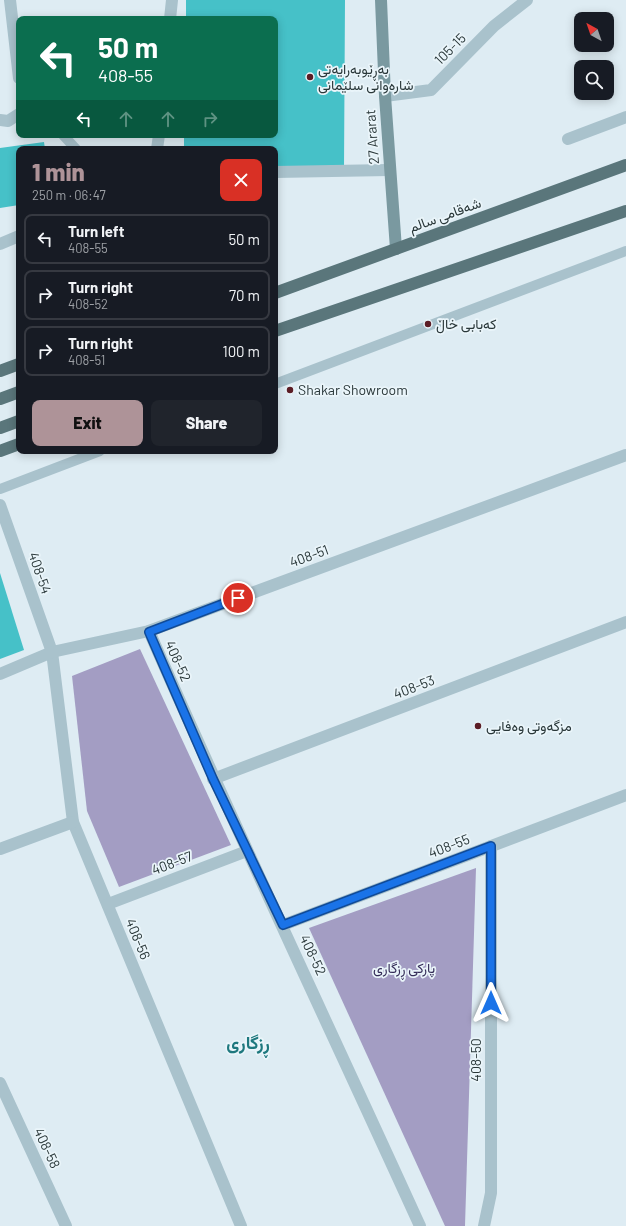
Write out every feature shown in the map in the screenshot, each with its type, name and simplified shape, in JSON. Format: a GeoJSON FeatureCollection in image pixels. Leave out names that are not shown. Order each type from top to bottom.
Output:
{"type":"FeatureCollection","features":[{"type":"Feature","properties":{"kind":"main road","name":"شەقامی سالم"},"geometry":{"type":"LineString","coordinates":[[278,292],[626,165]]}},
{"type":"Feature","properties":{"kind":"main road"},"geometry":{"type":"LineString","coordinates":[[278,329],[626,211]]}},
{"type":"Feature","properties":{"kind":"main road"},"geometry":{"type":"LineString","coordinates":[[0,371],[16,365]]}},
{"type":"Feature","properties":{"kind":"main road"},"geometry":{"type":"LineString","coordinates":[[0,399],[16,393]]}},
{"type":"Feature","properties":{"kind":"main road"},"geometry":{"type":"LineString","coordinates":[[0,428],[16,422]]}},
{"type":"Feature","properties":{"kind":"main road"},"geometry":{"type":"LineString","coordinates":[[0,451],[16,445]]}},
{"type":"Feature","properties":{"kind":"street"},"geometry":{"type":"LineString","coordinates":[[10,0],[16,52]]}},
{"type":"Feature","properties":{"kind":"street"},"geometry":{"type":"LineString","coordinates":[[170,16],[172,0]]}},
{"type":"Feature","properties":{"kind":"street","name":"27 Ararat"},"geometry":{"type":"LineString","coordinates":[[381,0],[385,96],[396,248]]}},
{"type":"Feature","properties":{"kind":"street","name":"105-15"},"geometry":{"type":"LineString","coordinates":[[385,96],[431,90],[494,26],[527,0]]}},
{"type":"Feature","properties":{"kind":"street"},"geometry":{"type":"LineString","coordinates":[[0,120],[8,121],[16,116]]}},
{"type":"Feature","properties":{"kind":"street"},"geometry":{"type":"LineString","coordinates":[[568,139],[626,118]]}},
{"type":"Feature","properties":{"kind":"street"},"geometry":{"type":"LineString","coordinates":[[278,172],[390,170]]}},
{"type":"Feature","properties":{"kind":"street"},"geometry":{"type":"LineString","coordinates":[[0,244],[16,237]]}},
{"type":"Feature","properties":{"kind":"street","name":"408-51"},"geometry":{"type":"LineString","coordinates":[[0,674],[52,652],[149,632],[626,455]]}},
{"type":"Feature","properties":{"kind":"street","name":"408-54"},"geometry":{"type":"LineString","coordinates":[[0,504],[52,652]]}},
{"type":"Feature","properties":{"kind":"street","name":"408-53"},"geometry":{"type":"LineString","coordinates":[[213,779],[626,622]]}},
{"type":"Feature","properties":{"kind":"street","name":"408-52"},"geometry":{"type":"LineString","coordinates":[[149,632],[213,779],[283,925],[420,1226]]}},
{"type":"Feature","properties":{"kind":"street","name":"408-56"},"geometry":{"type":"LineString","coordinates":[[52,652],[73,822],[241,1226]]}},
{"type":"Feature","properties":{"kind":"street","name":"408-55"},"geometry":{"type":"LineString","coordinates":[[283,925],[626,795]]}},
{"type":"Feature","properties":{"kind":"street"},"geometry":{"type":"LineString","coordinates":[[0,849],[73,822]]}},
{"type":"Feature","properties":{"kind":"street","name":"408-50"},"geometry":{"type":"LineString","coordinates":[[484,1226],[491,1193],[491,846]]}},
{"type":"Feature","properties":{"kind":"street","name":"408-57"},"geometry":{"type":"LineString","coordinates":[[108,904],[247,851]]}},
{"type":"Feature","properties":{"kind":"street","name":"408-58"},"geometry":{"type":"LineString","coordinates":[[0,1083],[66,1226]]}},
{"type":"Feature","properties":{"kind":"lane"},"geometry":{"type":"LineString","coordinates":[[66,138],[73,146]]}},
{"type":"Feature","properties":{"kind":"lane"},"geometry":{"type":"LineString","coordinates":[[278,383],[626,251]]}},
{"type":"Feature","properties":{"kind":"lane"},"geometry":{"type":"LineString","coordinates":[[0,489],[92,454]]}},
{"type":"Feature","properties":{"kind":"green space"},"geometry":{"type":"Polygon","coordinates":[[[140,649],[231,845],[119,887],[87,811],[72,676],[140,649]]]}},
{"type":"Feature","properties":{"kind":"green space","name":"پارکی ڕزگاری"},"geometry":{"type":"Polygon","coordinates":[[[476,868],[465,1226],[445,1226],[309,928],[476,868]]]}},
{"type":"Feature","properties":{"kind":"building","name":"بەڕێوبەرایەتی شارەوانی سلێمانی"},"geometry":{"type":"Polygon","coordinates":[[[186,0],[345,0],[344,168],[278,167],[278,146],[184,146],[184,138],[278,138],[278,16],[186,16],[186,0]]]}},
{"type":"Feature","properties":{"kind":"building"},"geometry":{"type":"Polygon","coordinates":[[[44,142],[45,146],[16,146],[16,205],[0,208],[0,148],[44,142]]]}},
{"type":"Feature","properties":{"kind":"building"},"geometry":{"type":"Polygon","coordinates":[[[0,573],[24,650],[0,659],[0,573]]]}},
{"type":"Feature","properties":{"kind":"place","name":"بەڕێوبەرایەتی شارەوانی سلێمانی"},"geometry":{"type":"Point","coordinates":[310,77]}},
{"type":"Feature","properties":{"kind":"place","name":"کەبابی خاڵ"},"geometry":{"type":"Point","coordinates":[428,324]}},
{"type":"Feature","properties":{"kind":"place","name":"Shakar Showroom"},"geometry":{"type":"Point","coordinates":[290,390]}},
{"type":"Feature","properties":{"kind":"place","name":"مزگەوتی وەفایی"},"geometry":{"type":"Point","coordinates":[478,726]}},
{"type":"Feature","properties":{"kind":"district","name":"ڕزگاری"},"geometry":{"type":"Point","coordinates":[248,1043]}},
{"type":"Feature","properties":{"kind":"route"},"geometry":{"type":"LineString","coordinates":[[238,598],[149,632],[213,779],[283,925],[491,846],[491,1003]]}}]}
